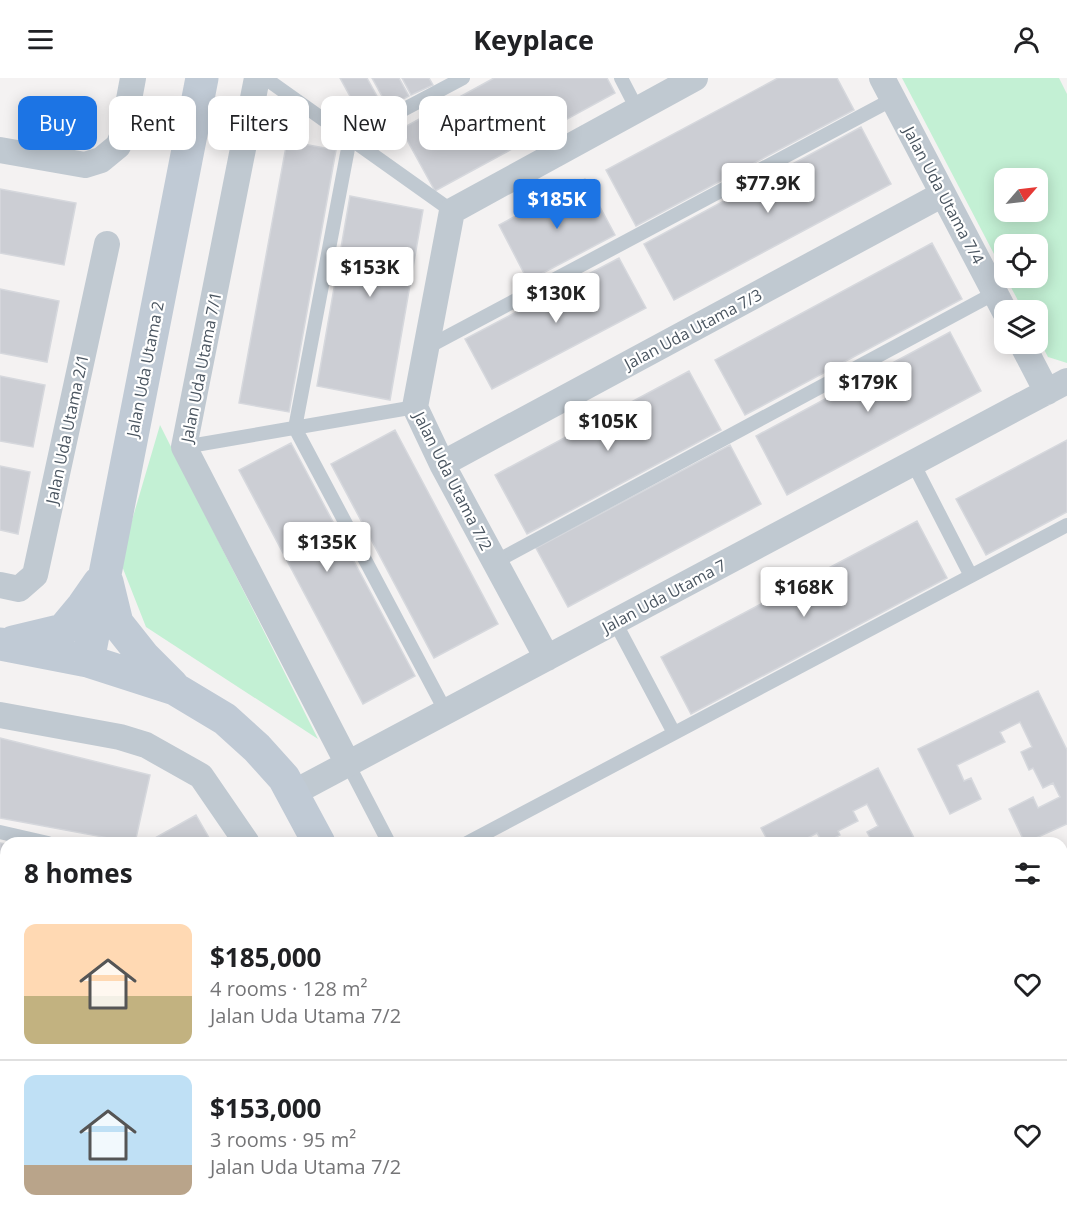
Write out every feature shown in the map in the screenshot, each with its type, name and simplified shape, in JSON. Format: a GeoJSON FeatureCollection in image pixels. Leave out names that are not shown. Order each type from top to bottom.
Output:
{"type":"FeatureCollection","features":[{"type":"Feature","properties":{"kind":"street"},"geometry":{"type":"LineString","coordinates":[[0,150],[85,165],[101,160],[118,146],[122,138],[133,78]]}},
{"type":"Feature","properties":{"kind":"street","name":"Jalan Uda Utama 2"},"geometry":{"type":"LineString","coordinates":[[88,661],[202,78]]}},
{"type":"Feature","properties":{"kind":"street","name":"Jalan Uda Utama 7/1"},"geometry":{"type":"LineString","coordinates":[[257,78],[184,447],[348,764]]}},
{"type":"Feature","properties":{"kind":"street"},"geometry":{"type":"LineString","coordinates":[[452,211],[695,78]]}},
{"type":"Feature","properties":{"kind":"street","name":"Jalan Uda Utama 7/4"},"geometry":{"type":"LineString","coordinates":[[888,88],[999,300]]}},
{"type":"Feature","properties":{"kind":"street","name":"Jalan Uda Utama 7/3"},"geometry":{"type":"LineString","coordinates":[[442,464],[943,194]]}},
{"type":"Feature","properties":{"kind":"street","name":"Jalan Uda Utama 7/2"},"geometry":{"type":"LineString","coordinates":[[452,211],[415,407],[442,464],[547,658]]}},
{"type":"Feature","properties":{"kind":"street","name":"Jalan Uda Utama 2/1"},"geometry":{"type":"LineString","coordinates":[[0,585],[19,589],[35,575],[107,244]]}},
{"type":"Feature","properties":{"kind":"street"},"geometry":{"type":"LineString","coordinates":[[1030,354],[1057,386]]}},
{"type":"Feature","properties":{"kind":"street","name":"Jalan Uda Utama 7"},"geometry":{"type":"LineString","coordinates":[[293,793],[1057,386]]}},
{"type":"Feature","properties":{"kind":"street"},"geometry":{"type":"LineString","coordinates":[[1,644],[63,630],[105,574]]}},
{"type":"Feature","properties":{"kind":"street"},"geometry":{"type":"LineString","coordinates":[[105,574],[117,623],[144,657],[175,689]]}},
{"type":"Feature","properties":{"kind":"street"},"geometry":{"type":"LineString","coordinates":[[1,644],[88,661],[175,689],[225,719],[257,748],[284,778],[316,837]]}},
{"type":"Feature","properties":{"kind":"street"},"geometry":{"type":"LineString","coordinates":[[0,715],[120,737],[146,745],[201,776],[243,837]]}},
{"type":"Feature","properties":{"kind":"lane"},"geometry":{"type":"LineString","coordinates":[[265,78],[321,118]]}},
{"type":"Feature","properties":{"kind":"lane"},"geometry":{"type":"LineString","coordinates":[[407,108],[464,78]]}},
{"type":"Feature","properties":{"kind":"lane"},"geometry":{"type":"LineString","coordinates":[[621,78],[637,110]]}},
{"type":"Feature","properties":{"kind":"lane"},"geometry":{"type":"LineString","coordinates":[[426,348],[888,88]]}},
{"type":"Feature","properties":{"kind":"lane"},"geometry":{"type":"LineString","coordinates":[[348,150],[295,428],[446,712]]}},
{"type":"Feature","properties":{"kind":"lane"},"geometry":{"type":"LineString","coordinates":[[367,150],[452,211]]}},
{"type":"Feature","properties":{"kind":"lane"},"geometry":{"type":"LineString","coordinates":[[495,562],[994,305]]}},
{"type":"Feature","properties":{"kind":"lane"},"geometry":{"type":"LineString","coordinates":[[184,447],[415,407]]}},
{"type":"Feature","properties":{"kind":"lane"},"geometry":{"type":"LineString","coordinates":[[913,463],[971,576]]}},
{"type":"Feature","properties":{"kind":"lane"},"geometry":{"type":"LineString","coordinates":[[477,837],[1067,525]]}},
{"type":"Feature","properties":{"kind":"lane"},"geometry":{"type":"LineString","coordinates":[[615,622],[674,733]]}},
{"type":"Feature","properties":{"kind":"lane"},"geometry":{"type":"LineString","coordinates":[[348,764],[386,837]]}},
{"type":"Feature","properties":{"kind":"lane"},"geometry":{"type":"LineString","coordinates":[[0,832],[22,837]]}},
{"type":"Feature","properties":{"kind":"green space"},"geometry":{"type":"Polygon","coordinates":[[[902,78],[1059,78],[1067,94],[1067,363],[1048,357],[1046,354],[1048,300],[1018,300],[1011,288],[1048,288],[1048,234],[994,234],[994,254],[902,78]]]}},
{"type":"Feature","properties":{"kind":"green space"},"geometry":{"type":"Polygon","coordinates":[[[160,425],[318,739],[146,627],[120,561],[160,425]]]}},
{"type":"Feature","properties":{"kind":"building"},"geometry":{"type":"Polygon","coordinates":[[[340,78],[367,78],[377,96],[350,96],[340,78]]]}},
{"type":"Feature","properties":{"kind":"building"},"geometry":{"type":"Polygon","coordinates":[[[372,78],[399,78],[409,96],[407,97],[382,96],[372,78]]]}},
{"type":"Feature","properties":{"kind":"building"},"geometry":{"type":"Polygon","coordinates":[[[402,78],[429,78],[433,85],[411,95],[402,78]]]}},
{"type":"Feature","properties":{"kind":"building"},"geometry":{"type":"Polygon","coordinates":[[[494,78],[607,78],[615,93],[567,119],[567,96],[461,96],[494,78]]]}},
{"type":"Feature","properties":{"kind":"building"},"geometry":{"type":"Polygon","coordinates":[[[778,78],[837,78],[854,110],[636,226],[606,170],[778,78]]]}},
{"type":"Feature","properties":{"kind":"building"},"geometry":{"type":"Polygon","coordinates":[[[419,119],[419,150],[510,150],[435,191],[407,140],[407,126],[419,119]]]}},
{"type":"Feature","properties":{"kind":"building"},"geometry":{"type":"Polygon","coordinates":[[[861,127],[891,184],[674,300],[644,244],[861,127]]]}},
{"type":"Feature","properties":{"kind":"building"},"geometry":{"type":"Polygon","coordinates":[[[309,145],[321,147],[321,150],[336,150],[289,412],[239,403],[285,150],[309,150],[309,145]]]}},
{"type":"Feature","properties":{"kind":"building"},"geometry":{"type":"Polygon","coordinates":[[[585,179],[615,235],[528,281],[499,225],[585,179]]]}},
{"type":"Feature","properties":{"kind":"building"},"geometry":{"type":"Polygon","coordinates":[[[0,189],[76,203],[64,265],[0,253],[0,189]]]}},
{"type":"Feature","properties":{"kind":"building"},"geometry":{"type":"Polygon","coordinates":[[[350,196],[423,210],[390,400],[317,386],[350,196]]]}},
{"type":"Feature","properties":{"kind":"building"},"geometry":{"type":"Polygon","coordinates":[[[932,243],[962,299],[745,415],[715,360],[932,243]]]}},
{"type":"Feature","properties":{"kind":"building"},"geometry":{"type":"Polygon","coordinates":[[[619,258],[646,308],[492,389],[465,339],[619,258]]]}},
{"type":"Feature","properties":{"kind":"building"},"geometry":{"type":"Polygon","coordinates":[[[0,289],[59,301],[47,362],[0,353],[0,289]]]}},
{"type":"Feature","properties":{"kind":"building"},"geometry":{"type":"Polygon","coordinates":[[[950,332],[981,391],[787,495],[756,436],[950,332]]]}},
{"type":"Feature","properties":{"kind":"building"},"geometry":{"type":"Polygon","coordinates":[[[689,371],[721,430],[527,534],[495,475],[689,371]]]}},
{"type":"Feature","properties":{"kind":"building"},"geometry":{"type":"Polygon","coordinates":[[[0,376],[45,385],[33,447],[0,441],[0,376]]]}},
{"type":"Feature","properties":{"kind":"building"},"geometry":{"type":"Polygon","coordinates":[[[395,430],[498,624],[434,658],[331,464],[395,430]]]}},
{"type":"Feature","properties":{"kind":"building"},"geometry":{"type":"Polygon","coordinates":[[[1067,440],[1067,512],[986,555],[956,499],[1067,440]]]}},
{"type":"Feature","properties":{"kind":"building"},"geometry":{"type":"Polygon","coordinates":[[[291,443],[415,676],[363,704],[239,470],[291,443]]]}},
{"type":"Feature","properties":{"kind":"building"},"geometry":{"type":"Polygon","coordinates":[[[730,445],[761,504],[568,607],[536,548],[730,445]]]}},
{"type":"Feature","properties":{"kind":"building"},"geometry":{"type":"Polygon","coordinates":[[[0,466],[30,472],[18,534],[0,530],[0,466]]]}},
{"type":"Feature","properties":{"kind":"building"},"geometry":{"type":"Polygon","coordinates":[[[917,521],[947,578],[691,714],[661,657],[917,521]]]}},
{"type":"Feature","properties":{"kind":"building"},"geometry":{"type":"Polygon","coordinates":[[[1038,691],[1067,750],[1067,824],[1038,837],[1022,837],[1009,809],[1033,797],[1038,808],[1060,797],[1053,783],[1043,788],[1033,768],[1029,770],[1021,752],[1032,747],[1020,722],[1000,732],[1005,742],[957,765],[964,781],[971,778],[981,799],[950,814],[918,749],[1038,691]]]}},
{"type":"Feature","properties":{"kind":"building"},"geometry":{"type":"Polygon","coordinates":[[[0,738],[150,775],[136,837],[103,837],[0,818],[0,738]]]}},
{"type":"Feature","properties":{"kind":"building"},"geometry":{"type":"Polygon","coordinates":[[[878,768],[913,837],[870,837],[867,832],[878,826],[867,804],[853,811],[858,821],[838,831],[840,835],[836,837],[819,837],[817,833],[809,837],[766,837],[761,828],[878,768]]]}},
{"type":"Feature","properties":{"kind":"building"},"geometry":{"type":"Polygon","coordinates":[[[196,815],[209,837],[157,837],[196,815]]]}}]}
